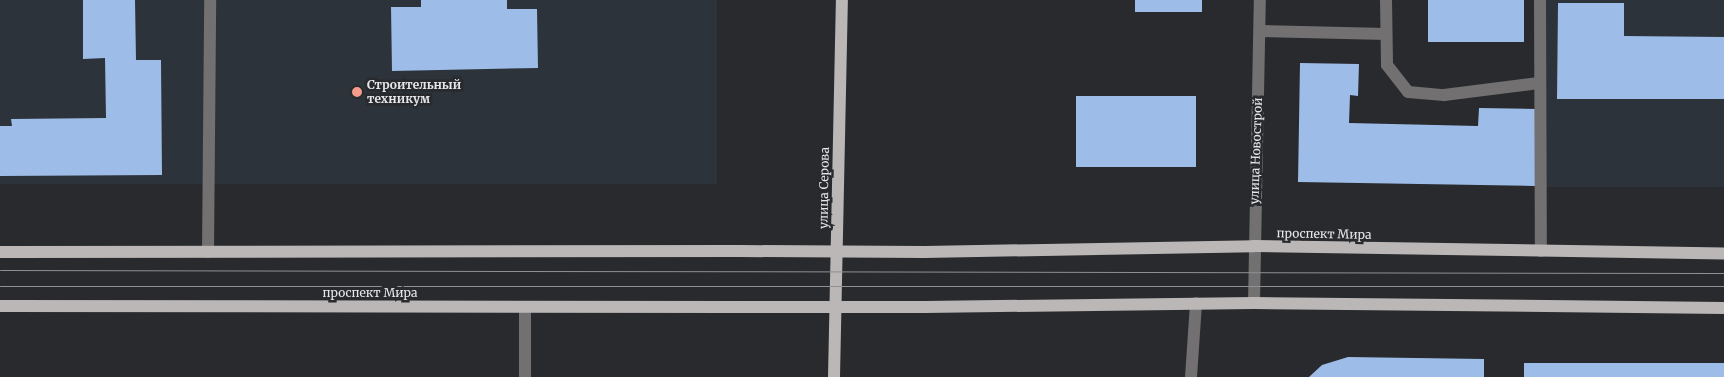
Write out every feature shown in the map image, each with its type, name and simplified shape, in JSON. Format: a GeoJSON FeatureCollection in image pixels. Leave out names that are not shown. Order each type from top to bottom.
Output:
{"type":"FeatureCollection","features":[{"type":"Feature","properties":{"kind":"main road","name":"улица Серова"},"geometry":{"type":"LineString","coordinates":[[834,377],[842,0]]}},
{"type":"Feature","properties":{"kind":"main road","name":"проспект Мира"},"geometry":{"type":"LineString","coordinates":[[208,252],[924,252],[1254,246],[1541,252],[1724,252]]}},
{"type":"Feature","properties":{"kind":"main road"},"geometry":{"type":"LineString","coordinates":[[0,252],[208,252]]}},
{"type":"Feature","properties":{"kind":"main road","name":"проспект Мира"},"geometry":{"type":"LineString","coordinates":[[0,306],[924,307],[1196,303]]}},
{"type":"Feature","properties":{"kind":"main road"},"geometry":{"type":"LineString","coordinates":[[1196,303],[1724,308]]}},
{"type":"Feature","properties":{"kind":"street"},"geometry":{"type":"LineString","coordinates":[[208,252],[210,0]]}},
{"type":"Feature","properties":{"kind":"street","name":"улица Новострой"},"geometry":{"type":"LineString","coordinates":[[1254,303],[1260,0]]}},
{"type":"Feature","properties":{"kind":"street"},"geometry":{"type":"LineString","coordinates":[[1386,0],[1387,64],[1408,92],[1444,95],[1539,83]]}},
{"type":"Feature","properties":{"kind":"street"},"geometry":{"type":"LineString","coordinates":[[1540,0],[1541,252]]}},
{"type":"Feature","properties":{"kind":"street"},"geometry":{"type":"LineString","coordinates":[[1260,31],[1386,34]]}},
{"type":"Feature","properties":{"kind":"street"},"geometry":{"type":"LineString","coordinates":[[1191,377],[1196,303]]}},
{"type":"Feature","properties":{"kind":"street"},"geometry":{"type":"LineString","coordinates":[[525,307],[525,377]]}},
{"type":"Feature","properties":{"kind":"shaded area","name":"Строительный техникум"},"geometry":{"type":"Polygon","coordinates":[[[0,0],[717,0],[717,184],[0,184],[0,0]]]}},
{"type":"Feature","properties":{"kind":"shaded area"},"geometry":{"type":"Polygon","coordinates":[[[1546,0],[1724,0],[1724,187],[1546,187],[1546,0]]]}},
{"type":"Feature","properties":{"kind":"building"},"geometry":{"type":"Polygon","coordinates":[[[83,0],[135,0],[136,60],[161,60],[162,175],[0,176],[0,126],[12,126],[11,119],[106,118],[105,58],[83,59],[83,0]]]}},
{"type":"Feature","properties":{"kind":"building"},"geometry":{"type":"Polygon","coordinates":[[[421,0],[507,0],[507,9],[537,9],[538,68],[392,71],[391,7],[421,7],[421,0]]]}},
{"type":"Feature","properties":{"kind":"building"},"geometry":{"type":"Polygon","coordinates":[[[1135,0],[1202,0],[1202,12],[1135,12],[1135,0]]]}},
{"type":"Feature","properties":{"kind":"building"},"geometry":{"type":"Polygon","coordinates":[[[1428,0],[1524,0],[1524,42],[1428,42],[1428,0]]]}},
{"type":"Feature","properties":{"kind":"building"},"geometry":{"type":"Polygon","coordinates":[[[1558,3],[1624,3],[1624,36],[1724,37],[1724,99],[1557,99],[1558,3]]]}},
{"type":"Feature","properties":{"kind":"building"},"geometry":{"type":"Polygon","coordinates":[[[1300,63],[1359,64],[1358,96],[1350,95],[1349,123],[1478,126],[1479,108],[1536,109],[1535,186],[1298,182],[1300,63]]]}},
{"type":"Feature","properties":{"kind":"building"},"geometry":{"type":"Polygon","coordinates":[[[1076,96],[1196,96],[1196,167],[1076,167],[1076,96]]]}},
{"type":"Feature","properties":{"kind":"building"},"geometry":{"type":"Polygon","coordinates":[[[1348,357],[1484,359],[1484,377],[1309,377],[1322,365],[1348,357]]]}},
{"type":"Feature","properties":{"kind":"building"},"geometry":{"type":"Polygon","coordinates":[[[1524,363],[1724,363],[1724,377],[1524,377],[1524,363]]]}},
{"type":"Feature","properties":{"kind":"tram line"},"geometry":{"type":"LineString","coordinates":[[0,270],[1724,273]]}},
{"type":"Feature","properties":{"kind":"tram line"},"geometry":{"type":"LineString","coordinates":[[0,286],[1724,286]]}},
{"type":"Feature","properties":{"kind":"place","name":"Строительный техникум"},"geometry":{"type":"Point","coordinates":[357,92]}}]}
